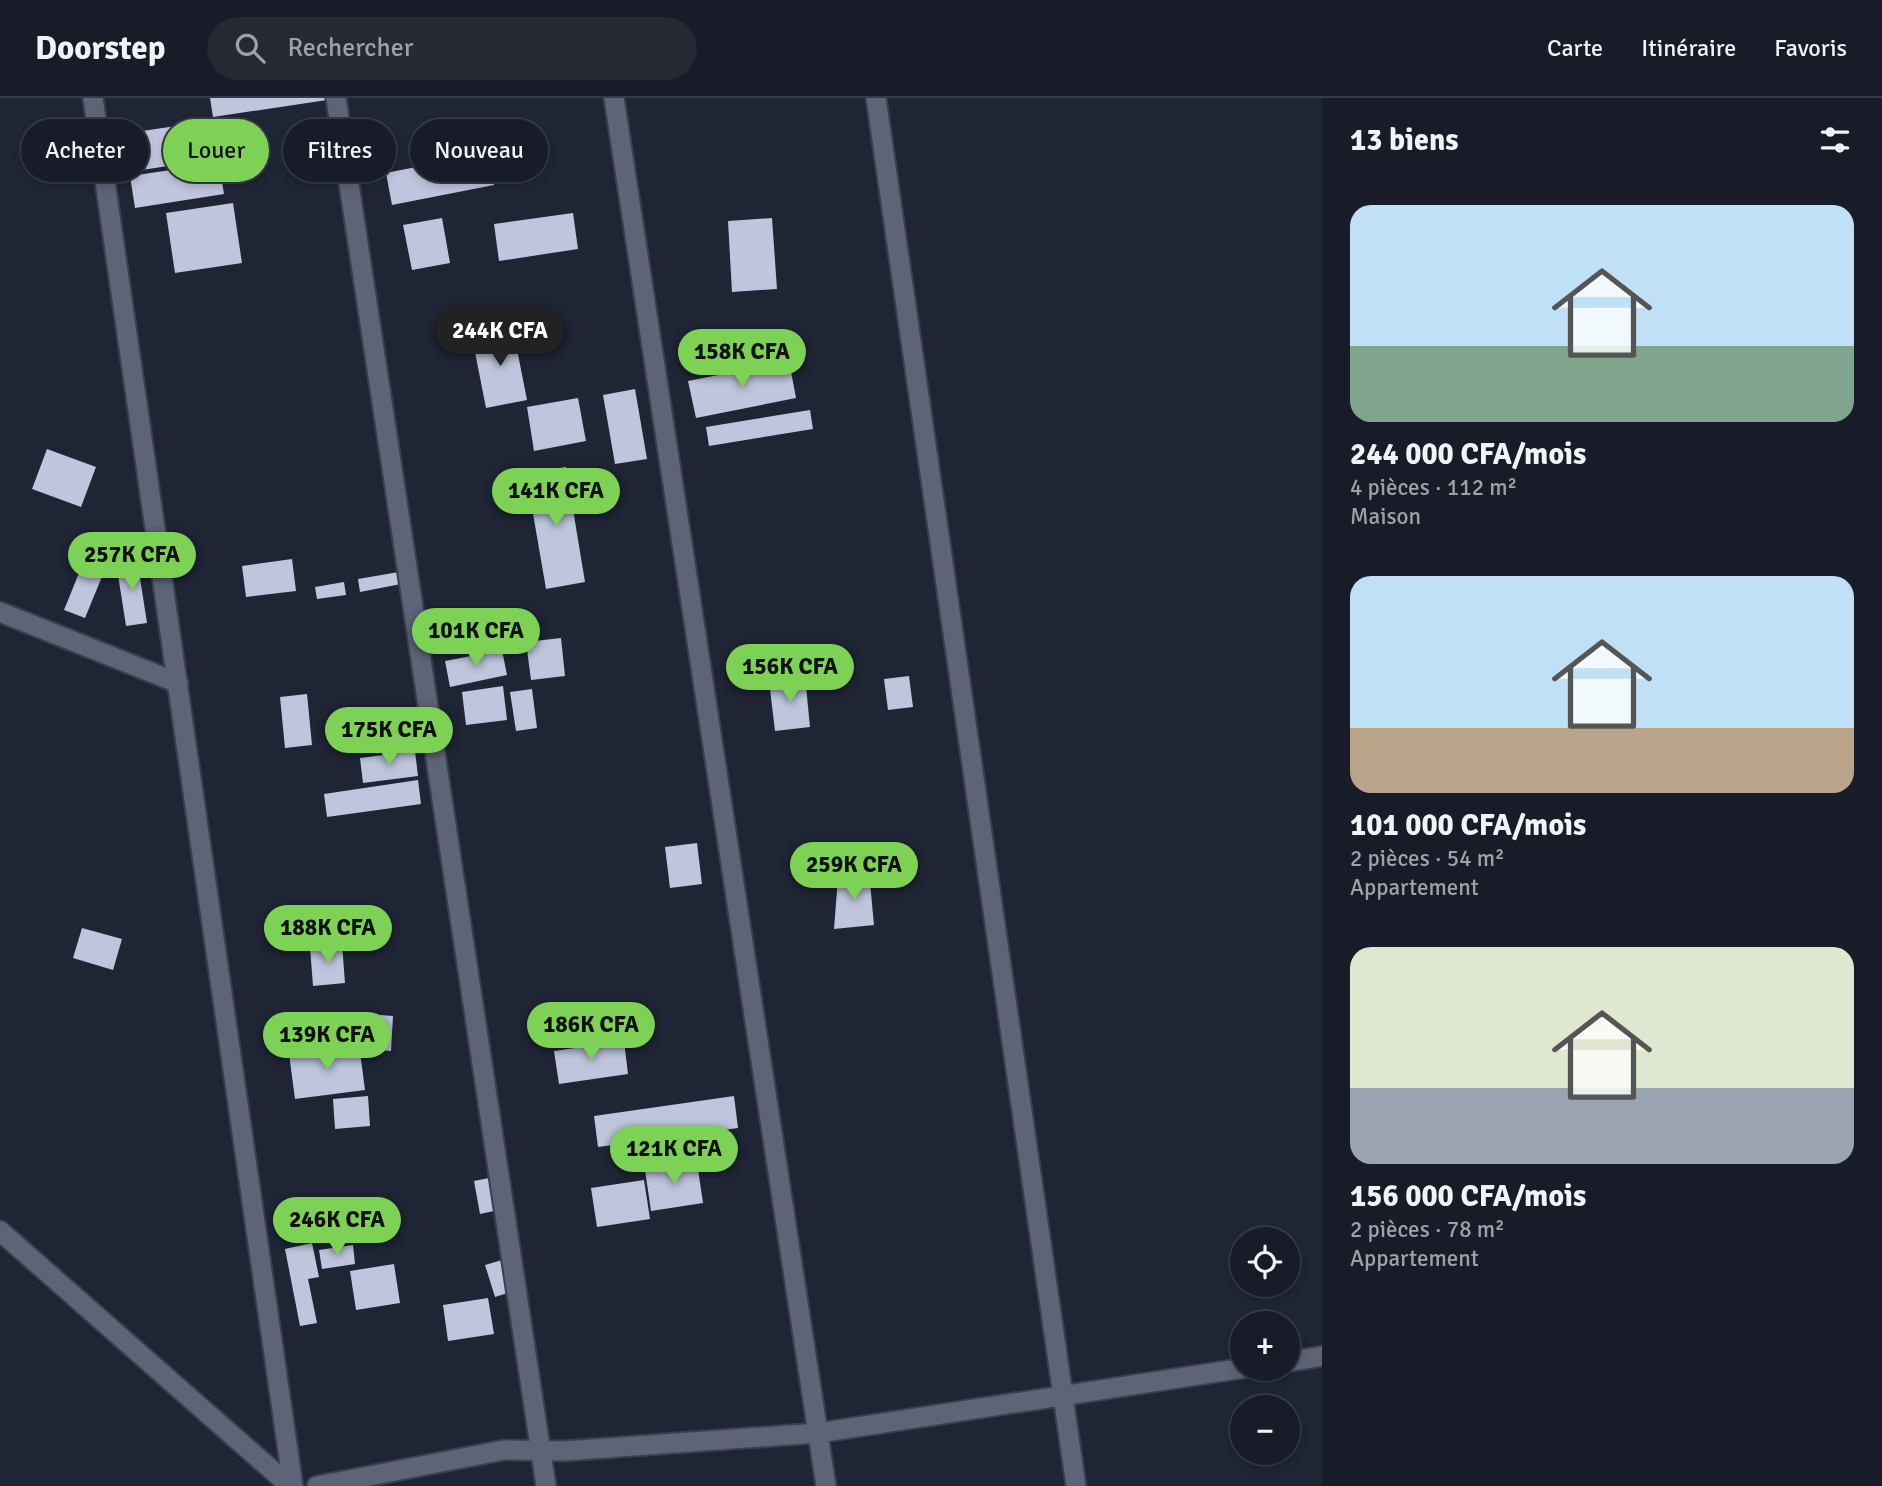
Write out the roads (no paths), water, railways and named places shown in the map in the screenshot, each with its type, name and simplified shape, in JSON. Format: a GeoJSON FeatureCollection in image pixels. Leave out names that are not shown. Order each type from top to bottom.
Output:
{"type":"FeatureCollection","features":[{"type":"Feature","properties":{"kind":"street"},"geometry":{"type":"LineString","coordinates":[[93,98],[291,1486]]}},
{"type":"Feature","properties":{"kind":"street"},"geometry":{"type":"LineString","coordinates":[[336,98],[546,1486]]}},
{"type":"Feature","properties":{"kind":"street"},"geometry":{"type":"LineString","coordinates":[[614,98],[826,1486]]}},
{"type":"Feature","properties":{"kind":"street"},"geometry":{"type":"LineString","coordinates":[[876,98],[1076,1486]]}},
{"type":"Feature","properties":{"kind":"street"},"geometry":{"type":"LineString","coordinates":[[0,612],[178,683]]}},
{"type":"Feature","properties":{"kind":"street"},"geometry":{"type":"LineString","coordinates":[[0,1231],[291,1486]]}},
{"type":"Feature","properties":{"kind":"street"},"geometry":{"type":"LineString","coordinates":[[1300,1360],[1322,1356]]}},
{"type":"Feature","properties":{"kind":"street"},"geometry":{"type":"LineString","coordinates":[[317,1486],[504,1450],[541,1451],[818,1433],[1230,1370]]}}]}
